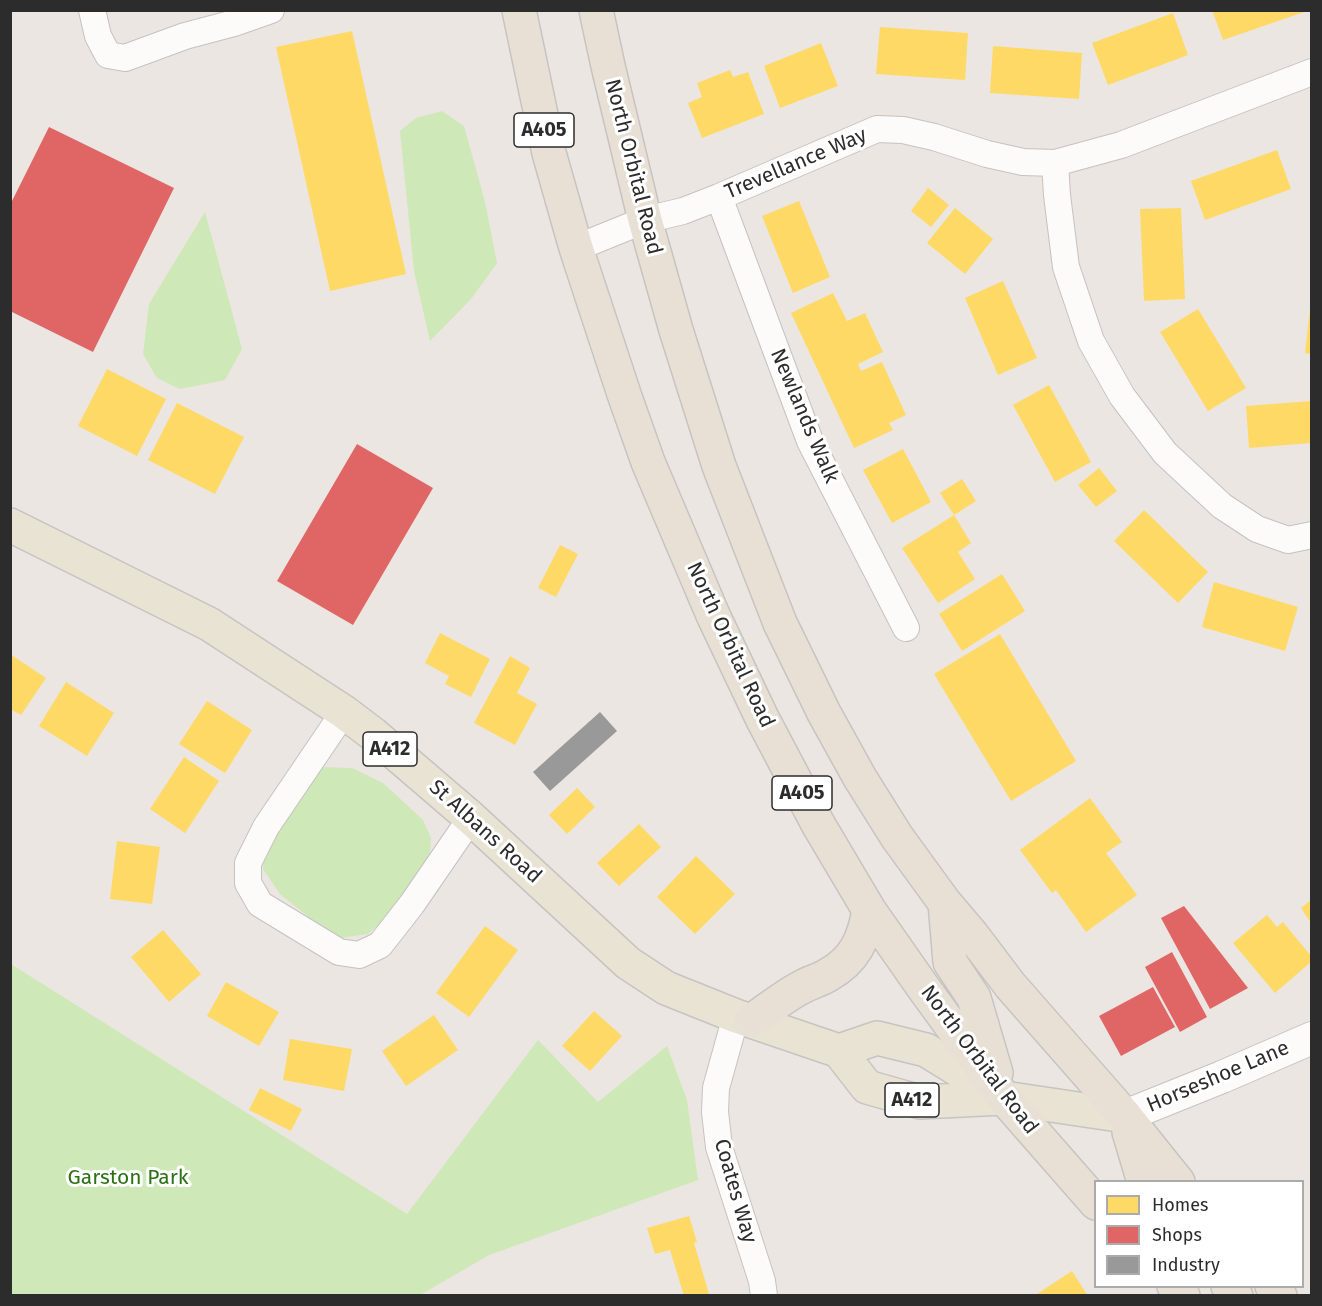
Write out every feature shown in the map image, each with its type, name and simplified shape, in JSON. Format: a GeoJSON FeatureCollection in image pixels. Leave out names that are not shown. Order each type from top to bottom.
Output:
{"type":"FeatureCollection","features":[{"type":"Feature","properties":{"kind":"highway","name":"North Orbital Road"},"geometry":{"type":"LineString","coordinates":[[519,10],[549,153],[576,248],[624,394],[648,462],[713,615],[762,718],[818,824],[870,910],[1004,1098],[1094,1202]]}},
{"type":"Feature","properties":{"kind":"highway","name":"North Orbital Road"},"geometry":{"type":"LineString","coordinates":[[596,10],[645,220],[676,330],[719,465],[780,623],[824,713],[860,778],[897,837],[945,903],[1011,985],[1125,1116],[1176,1180]]}},
{"type":"Feature","properties":{"kind":"highway"},"geometry":{"type":"LineString","coordinates":[[945,903],[950,962],[974,998],[1004,1098]]}},
{"type":"Feature","properties":{"kind":"highway"},"geometry":{"type":"LineString","coordinates":[[743,1019],[829,975],[848,960],[859,947],[866,930],[870,910]]}},
{"type":"Feature","properties":{"kind":"highway"},"geometry":{"type":"LineString","coordinates":[[1125,1116],[1143,1180]]}},
{"type":"Feature","properties":{"kind":"main road","name":"St Albans Road"},"geometry":{"type":"LineString","coordinates":[[10,525],[209,624],[344,712],[471,818],[628,963],[666,988],[743,1019],[839,1051]]}},
{"type":"Feature","properties":{"kind":"main road","name":"A412"},"geometry":{"type":"LineString","coordinates":[[1004,1098],[926,1050],[877,1038],[839,1051],[867,1087],[920,1102],[1004,1098],[1125,1116]]}},
{"type":"Feature","properties":{"kind":"street"},"geometry":{"type":"LineString","coordinates":[[92,10],[98,36],[108,55],[125,57],[271,10]]}},
{"type":"Feature","properties":{"kind":"street","name":"Trevellance Way"},"geometry":{"type":"LineString","coordinates":[[576,248],[645,220],[682,211],[718,197],[877,129],[903,130],[1023,162],[1055,163],[1121,145],[1311,72]]}},
{"type":"Feature","properties":{"kind":"street"},"geometry":{"type":"LineString","coordinates":[[1055,163],[1066,267],[1091,341],[1122,396],[1165,453],[1222,506],[1257,529],[1288,540],[1311,536]]}},
{"type":"Feature","properties":{"kind":"street","name":"Newlands Walk"},"geometry":{"type":"LineString","coordinates":[[718,197],[810,441],[906,627]]}},
{"type":"Feature","properties":{"kind":"street"},"geometry":{"type":"LineString","coordinates":[[344,712],[266,827],[248,863],[248,883],[260,904],[339,952],[359,955],[380,945],[412,904],[471,818]]}},
{"type":"Feature","properties":{"kind":"street","name":"Coates Way"},"geometry":{"type":"LineString","coordinates":[[743,1019],[716,1088],[715,1112],[719,1147],[762,1281],[764,1296]]}},
{"type":"Feature","properties":{"kind":"street","name":"Horseshoe Lane"},"geometry":{"type":"LineString","coordinates":[[1125,1116],[1311,1038]]}},
{"type":"Feature","properties":{"kind":"green space"},"geometry":{"type":"Polygon","coordinates":[[[442,111],[464,126],[485,202],[497,263],[471,299],[430,341],[414,271],[400,131],[416,118],[442,111]]]}},
{"type":"Feature","properties":{"kind":"green space"},"geometry":{"type":"Polygon","coordinates":[[[205,212],[242,349],[225,380],[180,389],[157,378],[143,354],[149,304],[205,212]]]}},
{"type":"Feature","properties":{"kind":"green space"},"geometry":{"type":"Polygon","coordinates":[[[318,767],[352,768],[383,783],[423,820],[431,838],[429,864],[400,905],[368,934],[340,938],[311,919],[280,894],[263,869],[264,855],[318,767]]]}},
{"type":"Feature","properties":{"kind":"green space","name":"Garston Park"},"geometry":{"type":"Polygon","coordinates":[[[11,964],[407,1214],[538,1040],[598,1102],[667,1046],[687,1100],[698,1180],[489,1255],[420,1295],[11,1295],[11,964]]]}},
{"type":"Feature","properties":{"kind":"building: Homes"},"geometry":{"type":"Polygon","coordinates":[[[1212,10],[1307,10],[1307,11],[1223,40],[1212,10]]]}},
{"type":"Feature","properties":{"kind":"building: Homes"},"geometry":{"type":"Polygon","coordinates":[[[1173,13],[1188,55],[1108,85],[1092,43],[1173,13]]]}},
{"type":"Feature","properties":{"kind":"building: Homes"},"geometry":{"type":"Polygon","coordinates":[[[880,27],[968,33],[965,80],[876,74],[880,27]]]}},
{"type":"Feature","properties":{"kind":"building: Homes"},"geometry":{"type":"Polygon","coordinates":[[[352,31],[406,274],[330,291],[276,47],[352,31]]]}},
{"type":"Feature","properties":{"kind":"building: Homes"},"geometry":{"type":"Polygon","coordinates":[[[821,43],[838,86],[780,108],[764,66],[821,43]]]}},
{"type":"Feature","properties":{"kind":"building: Homes"},"geometry":{"type":"Polygon","coordinates":[[[993,46],[1082,53],[1079,99],[990,93],[993,46]]]}},
{"type":"Feature","properties":{"kind":"building: Homes"},"geometry":{"type":"Polygon","coordinates":[[[730,70],[733,77],[748,72],[764,114],[702,138],[688,103],[702,97],[697,83],[730,70]]]}},
{"type":"Feature","properties":{"kind":"building: Homes"},"geometry":{"type":"Polygon","coordinates":[[[1277,150],[1291,189],[1205,220],[1191,181],[1277,150]]]}},
{"type":"Feature","properties":{"kind":"building: Homes"},"geometry":{"type":"Polygon","coordinates":[[[928,188],[949,205],[931,227],[911,211],[928,188]]]}},
{"type":"Feature","properties":{"kind":"building: Homes"},"geometry":{"type":"Polygon","coordinates":[[[799,201],[830,277],[793,293],[762,216],[799,201]]]}},
{"type":"Feature","properties":{"kind":"building: Homes"},"geometry":{"type":"Polygon","coordinates":[[[955,208],[993,239],[965,274],[927,243],[955,208]]]}},
{"type":"Feature","properties":{"kind":"building: Homes"},"geometry":{"type":"Polygon","coordinates":[[[1181,208],[1185,299],[1144,301],[1140,209],[1181,208]]]}},
{"type":"Feature","properties":{"kind":"building: Homes"},"geometry":{"type":"Polygon","coordinates":[[[1003,281],[1037,358],[998,375],[965,298],[1003,281]]]}},
{"type":"Feature","properties":{"kind":"building: Homes"},"geometry":{"type":"Polygon","coordinates":[[[833,293],[847,321],[865,313],[883,352],[858,364],[861,371],[882,362],[906,415],[889,423],[893,430],[854,448],[791,313],[833,293]]]}},
{"type":"Feature","properties":{"kind":"building: Homes"},"geometry":{"type":"Polygon","coordinates":[[[1198,309],[1246,388],[1208,411],[1160,332],[1198,309]]]}},
{"type":"Feature","properties":{"kind":"building: Homes"},"geometry":{"type":"Polygon","coordinates":[[[1311,309],[1311,354],[1305,353],[1311,309]]]}},
{"type":"Feature","properties":{"kind":"building: Homes"},"geometry":{"type":"Polygon","coordinates":[[[107,369],[166,399],[137,456],[78,426],[107,369]]]}},
{"type":"Feature","properties":{"kind":"building: Homes"},"geometry":{"type":"Polygon","coordinates":[[[1049,385],[1091,462],[1055,482],[1013,405],[1049,385]]]}},
{"type":"Feature","properties":{"kind":"building: Homes"},"geometry":{"type":"Polygon","coordinates":[[[1311,401],[1311,443],[1249,448],[1246,406],[1311,401]]]}},
{"type":"Feature","properties":{"kind":"building: Homes"},"geometry":{"type":"Polygon","coordinates":[[[177,403],[244,437],[215,494],[148,460],[177,403]]]}},
{"type":"Feature","properties":{"kind":"building: Homes"},"geometry":{"type":"Polygon","coordinates":[[[903,449],[931,502],[892,523],[863,470],[903,449]]]}},
{"type":"Feature","properties":{"kind":"building: Homes"},"geometry":{"type":"Polygon","coordinates":[[[1099,468],[1117,491],[1096,507],[1078,485],[1099,468]]]}},
{"type":"Feature","properties":{"kind":"building: Homes"},"geometry":{"type":"Polygon","coordinates":[[[962,479],[976,501],[954,515],[940,493],[962,479]]]}},
{"type":"Feature","properties":{"kind":"building: Homes"},"geometry":{"type":"Polygon","coordinates":[[[1144,510],[1208,572],[1178,603],[1114,541],[1144,510]]]}},
{"type":"Feature","properties":{"kind":"building: Homes"},"geometry":{"type":"Polygon","coordinates":[[[954,515],[971,543],[958,552],[975,579],[938,603],[902,548],[954,515]]]}},
{"type":"Feature","properties":{"kind":"building: Homes"},"geometry":{"type":"Polygon","coordinates":[[[560,545],[578,554],[556,597],[538,588],[560,545]]]}},
{"type":"Feature","properties":{"kind":"building: Homes"},"geometry":{"type":"Polygon","coordinates":[[[1002,574],[1025,611],[962,651],[939,614],[1002,574]]]}},
{"type":"Feature","properties":{"kind":"building: Homes"},"geometry":{"type":"Polygon","coordinates":[[[1214,582],[1298,607],[1285,651],[1202,627],[1214,582]]]}},
{"type":"Feature","properties":{"kind":"building: Homes"},"geometry":{"type":"Polygon","coordinates":[[[440,633],[490,659],[471,697],[445,684],[449,676],[425,663],[440,633]]]}},
{"type":"Feature","properties":{"kind":"building: Homes"},"geometry":{"type":"Polygon","coordinates":[[[1000,634],[1076,761],[1011,801],[934,674],[1000,634]]]}},
{"type":"Feature","properties":{"kind":"building: Homes"},"geometry":{"type":"Polygon","coordinates":[[[10,654],[46,678],[21,715],[10,709],[10,654]]]}},
{"type":"Feature","properties":{"kind":"building: Homes"},"geometry":{"type":"Polygon","coordinates":[[[510,656],[530,668],[517,693],[537,704],[515,745],[474,723],[510,656]]]}},
{"type":"Feature","properties":{"kind":"building: Homes"},"geometry":{"type":"Polygon","coordinates":[[[66,682],[114,713],[87,756],[39,726],[66,682]]]}},
{"type":"Feature","properties":{"kind":"building: Homes"},"geometry":{"type":"Polygon","coordinates":[[[207,701],[252,730],[225,773],[179,744],[207,701]]]}},
{"type":"Feature","properties":{"kind":"building: Homes"},"geometry":{"type":"Polygon","coordinates":[[[184,757],[219,781],[185,833],[150,809],[184,757]]]}},
{"type":"Feature","properties":{"kind":"building: Homes"},"geometry":{"type":"Polygon","coordinates":[[[577,788],[595,807],[567,834],[549,815],[577,788]]]}},
{"type":"Feature","properties":{"kind":"building: Homes"},"geometry":{"type":"Polygon","coordinates":[[[1090,798],[1122,842],[1106,853],[1137,895],[1086,932],[1056,890],[1052,893],[1020,850],[1090,798]]]}},
{"type":"Feature","properties":{"kind":"building: Homes"},"geometry":{"type":"Polygon","coordinates":[[[639,824],[661,847],[619,886],[597,863],[639,824]]]}},
{"type":"Feature","properties":{"kind":"building: Homes"},"geometry":{"type":"Polygon","coordinates":[[[117,841],[160,847],[152,904],[110,899],[117,841]]]}},
{"type":"Feature","properties":{"kind":"building: Homes"},"geometry":{"type":"Polygon","coordinates":[[[696,856],[735,894],[695,934],[657,897],[696,856]]]}},
{"type":"Feature","properties":{"kind":"building: Homes"},"geometry":{"type":"Polygon","coordinates":[[[1311,900],[1311,923],[1301,908],[1311,900]]]}},
{"type":"Feature","properties":{"kind":"building: Homes"},"geometry":{"type":"Polygon","coordinates":[[[1267,915],[1277,927],[1283,922],[1311,956],[1311,962],[1275,993],[1233,943],[1267,915]]]}},
{"type":"Feature","properties":{"kind":"building: Homes"},"geometry":{"type":"Polygon","coordinates":[[[485,926],[518,950],[469,1017],[436,993],[485,926]]]}},
{"type":"Feature","properties":{"kind":"building: Homes"},"geometry":{"type":"Polygon","coordinates":[[[163,930],[201,974],[169,1002],[131,957],[163,930]]]}},
{"type":"Feature","properties":{"kind":"building: Homes"},"geometry":{"type":"Polygon","coordinates":[[[226,982],[279,1012],[259,1046],[207,1016],[226,982]]]}},
{"type":"Feature","properties":{"kind":"building: Homes"},"geometry":{"type":"Polygon","coordinates":[[[594,1011],[622,1036],[590,1071],[562,1046],[594,1011]]]}},
{"type":"Feature","properties":{"kind":"building: Homes"},"geometry":{"type":"Polygon","coordinates":[[[434,1015],[458,1050],[406,1086],[382,1051],[434,1015]]]}},
{"type":"Feature","properties":{"kind":"building: Homes"},"geometry":{"type":"Polygon","coordinates":[[[290,1039],[352,1049],[344,1091],[283,1080],[290,1039]]]}},
{"type":"Feature","properties":{"kind":"building: Homes"},"geometry":{"type":"Polygon","coordinates":[[[260,1088],[302,1109],[291,1131],[249,1110],[260,1088]]]}},
{"type":"Feature","properties":{"kind":"building: Homes"},"geometry":{"type":"Polygon","coordinates":[[[689,1216],[697,1242],[694,1243],[709,1294],[705,1296],[684,1296],[670,1250],[655,1254],[647,1228],[689,1216]]]}},
{"type":"Feature","properties":{"kind":"building: Homes"},"geometry":{"type":"Polygon","coordinates":[[[1072,1271],[1088,1296],[1034,1296],[1072,1271]]]}},
{"type":"Feature","properties":{"kind":"building: Shops"},"geometry":{"type":"Polygon","coordinates":[[[49,127],[174,188],[93,352],[10,311],[10,205],[49,127]]]}},
{"type":"Feature","properties":{"kind":"building: Shops"},"geometry":{"type":"Polygon","coordinates":[[[357,444],[433,488],[353,625],[277,581],[357,444]]]}},
{"type":"Feature","properties":{"kind":"building: Shops"},"geometry":{"type":"Polygon","coordinates":[[[1184,906],[1248,988],[1210,1009],[1161,918],[1184,906]]]}},
{"type":"Feature","properties":{"kind":"building: Shops"},"geometry":{"type":"Polygon","coordinates":[[[1172,952],[1207,1017],[1180,1032],[1145,967],[1172,952]]]}},
{"type":"Feature","properties":{"kind":"building: Shops"},"geometry":{"type":"Polygon","coordinates":[[[1153,987],[1175,1027],[1121,1056],[1099,1016],[1153,987]]]}},
{"type":"Feature","properties":{"kind":"building: Industry"},"geometry":{"type":"Polygon","coordinates":[[[600,712],[617,731],[550,791],[533,772],[600,712]]]}}]}
